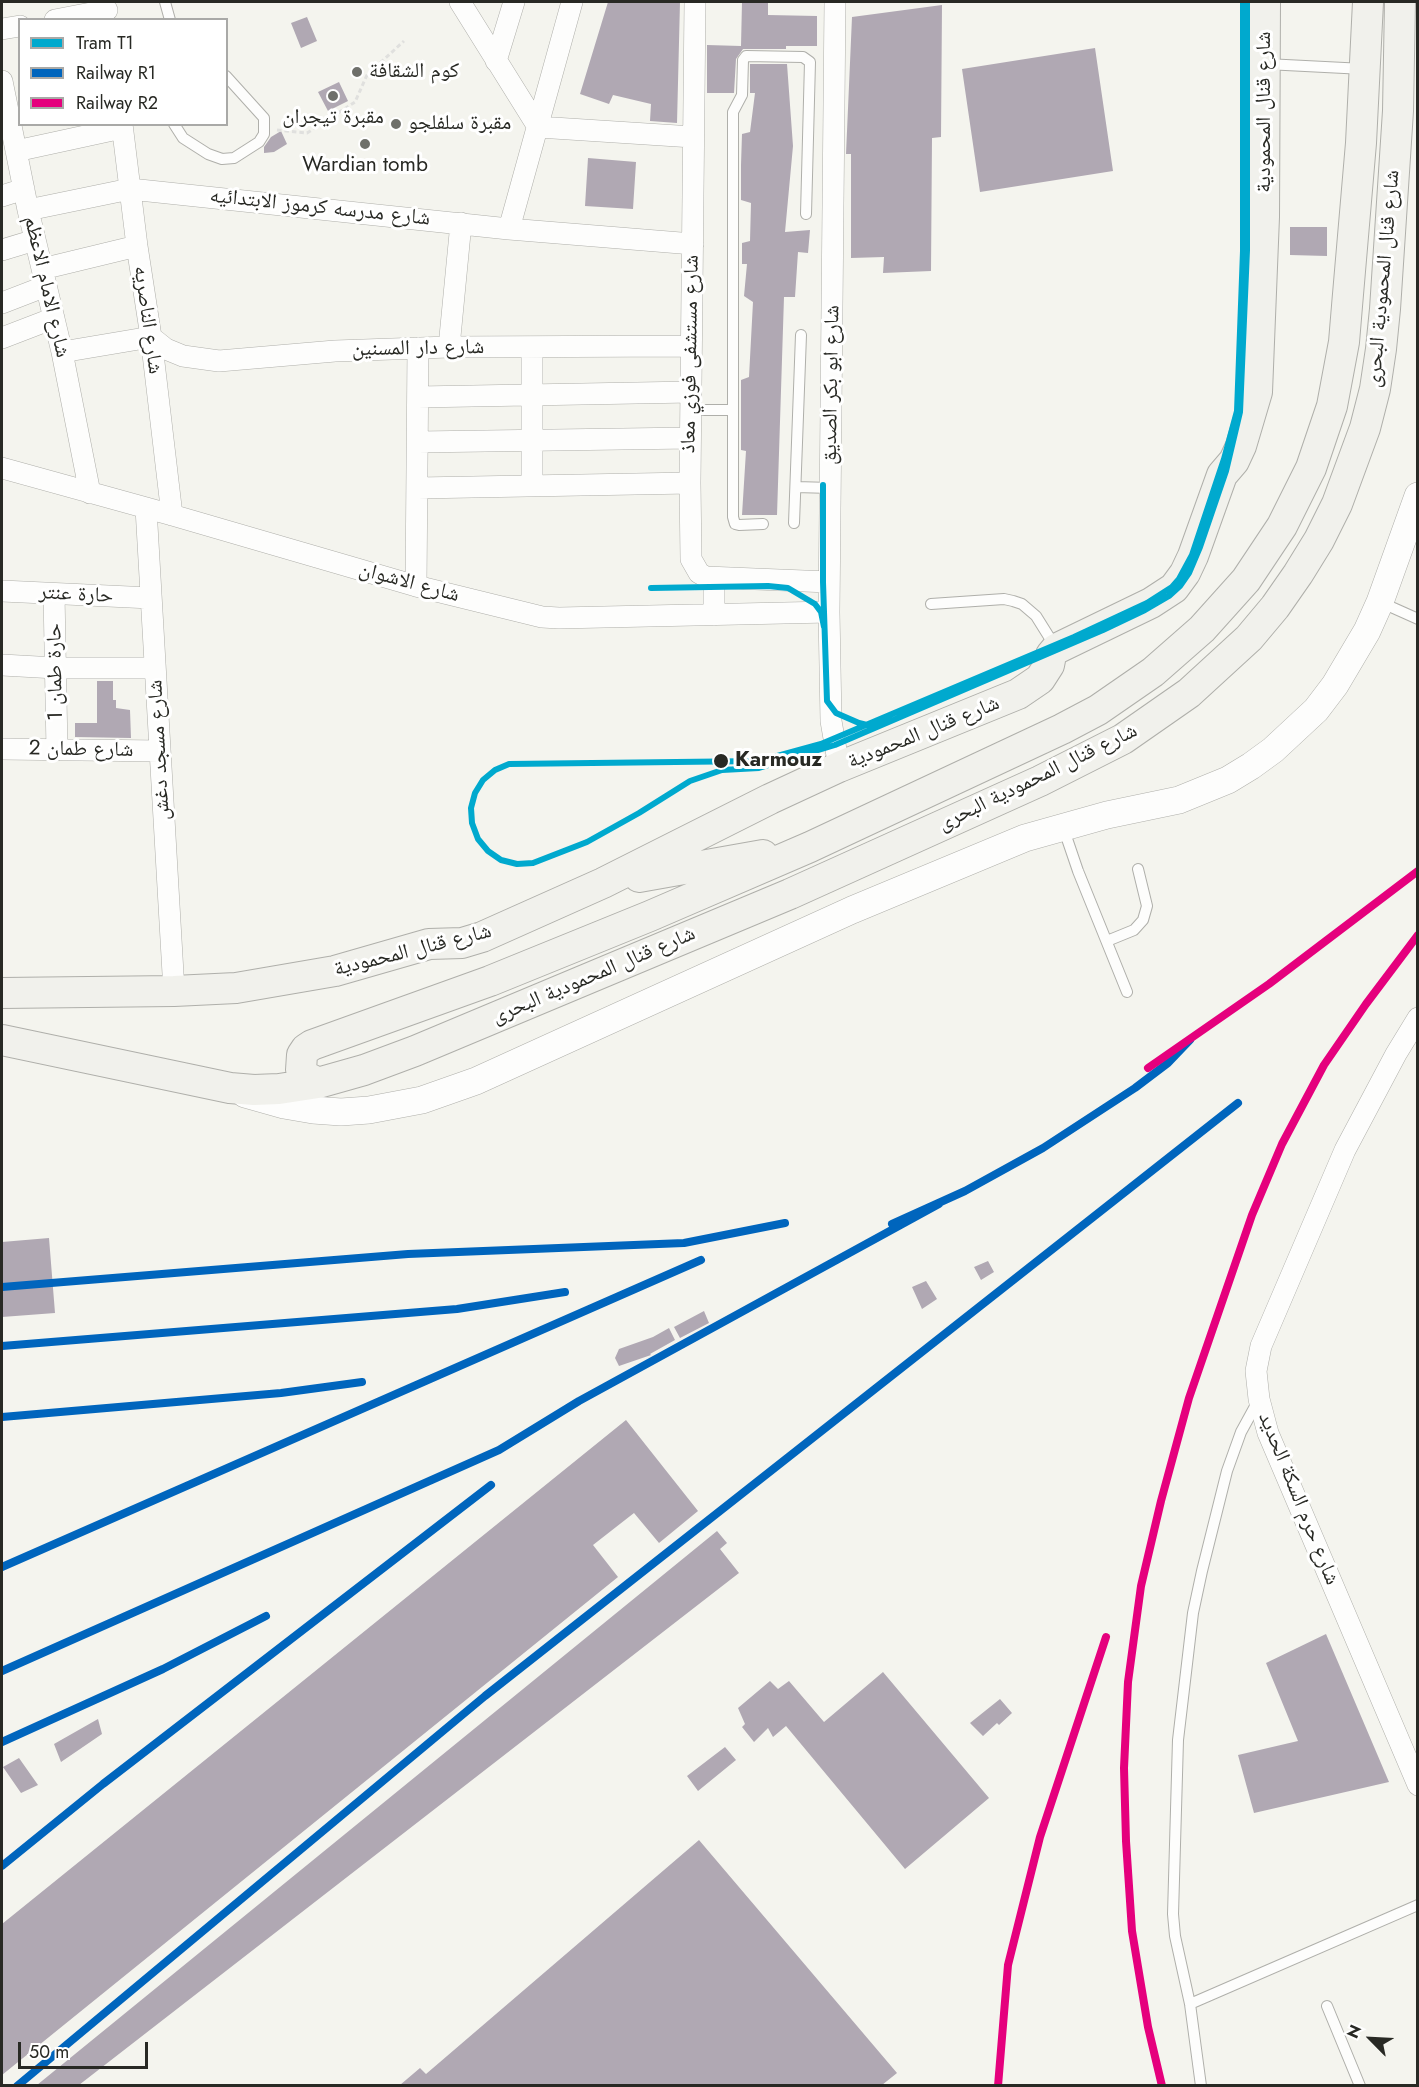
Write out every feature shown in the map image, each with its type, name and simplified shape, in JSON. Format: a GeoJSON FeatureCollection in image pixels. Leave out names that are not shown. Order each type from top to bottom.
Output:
{"type":"FeatureCollection","features":[{"type":"Feature","properties":{"kind":"main road","name":"شارع قنال المحمودية"},"geometry":{"type":"LineString","coordinates":[[2,993],[236,988],[291,980],[368,963],[429,944],[472,941],[603,883],[839,767],[1018,694],[1040,679],[1056,649],[1151,603],[1174,588],[1185,573],[1193,556],[1222,475],[1234,461],[1241,446],[1251,419],[1258,382],[1264,216],[1265,2]]}},
{"type":"Feature","properties":{"kind":"main road","name":"شارع قنال المحمودية البحرى"},"geometry":{"type":"LineString","coordinates":[[318,1083],[305,1076],[301,1070],[302,1055],[312,1045],[501,976],[650,916],[810,847],[1098,710],[1136,685],[1202,630],[1246,580],[1271,544],[1298,497],[1311,468],[1332,406],[1342,353],[1347,306],[1361,144],[1368,2]]}},
{"type":"Feature","properties":{"kind":"main road","name":"شارع قنال المحمودية البحرى"},"geometry":{"type":"LineString","coordinates":[[2,1040],[230,1088],[254,1090],[318,1083],[364,1070],[415,1051],[790,894],[1040,781],[1088,758],[1157,717],[1190,693],[1220,667],[1275,607],[1314,549],[1337,504],[1365,428],[1375,389],[1385,309],[1398,111],[1400,2]]}},
{"type":"Feature","properties":{"kind":"main road"},"geometry":{"type":"LineString","coordinates":[[603,883],[810,847]]}},
{"type":"Feature","properties":{"kind":"street"},"geometry":{"type":"LineString","coordinates":[[496,61],[514,2]]}},
{"type":"Feature","properties":{"kind":"street"},"geometry":{"type":"LineString","coordinates":[[509,229],[572,2]]}},
{"type":"Feature","properties":{"kind":"street","name":"شارع مستشفى فوزي معاذ"},"geometry":{"type":"LineString","coordinates":[[695,2],[690,438],[691,560],[699,573],[714,579]]}},
{"type":"Feature","properties":{"kind":"street","name":"شارع ابو بكر الصديق"},"geometry":{"type":"LineString","coordinates":[[836,2],[829,612],[831,721],[839,767]]}},
{"type":"Feature","properties":{"kind":"street"},"geometry":{"type":"LineString","coordinates":[[465,4],[496,61],[538,127]]}},
{"type":"Feature","properties":{"kind":"street"},"geometry":{"type":"LineString","coordinates":[[65,18],[107,10]]}},
{"type":"Feature","properties":{"kind":"street"},"geometry":{"type":"LineString","coordinates":[[2,29],[18,26]]}},
{"type":"Feature","properties":{"kind":"street","name":"شارع الامام الاعظم"},"geometry":{"type":"LineString","coordinates":[[8,89],[10,139],[62,352],[90,493]]}},
{"type":"Feature","properties":{"kind":"street"},"geometry":{"type":"LineString","coordinates":[[10,139],[122,126]]}},
{"type":"Feature","properties":{"kind":"street","name":"شارع الناصريه"},"geometry":{"type":"LineString","coordinates":[[122,126],[151,337],[172,515]]}},
{"type":"Feature","properties":{"kind":"street"},"geometry":{"type":"LineString","coordinates":[[538,127],[693,137]]}},
{"type":"Feature","properties":{"kind":"street","name":"شارع مدرسه كرموز الابتدائيه"},"geometry":{"type":"LineString","coordinates":[[2,196],[26,199],[130,189],[509,229],[693,244]]}},
{"type":"Feature","properties":{"kind":"street"},"geometry":{"type":"LineString","coordinates":[[449,347],[461,223]]}},
{"type":"Feature","properties":{"kind":"street"},"geometry":{"type":"LineString","coordinates":[[2,250],[35,240]]}},
{"type":"Feature","properties":{"kind":"street"},"geometry":{"type":"LineString","coordinates":[[2,303],[44,278],[137,246]]}},
{"type":"Feature","properties":{"kind":"street"},"geometry":{"type":"LineString","coordinates":[[2,338],[54,318]]}},
{"type":"Feature","properties":{"kind":"street"},"geometry":{"type":"LineString","coordinates":[[62,352],[151,337]]}},
{"type":"Feature","properties":{"kind":"street","name":"شارع دار المسنين"},"geometry":{"type":"LineString","coordinates":[[151,337],[166,349],[183,356],[219,361],[335,351],[449,347],[691,346]]}},
{"type":"Feature","properties":{"kind":"street"},"geometry":{"type":"LineString","coordinates":[[532,347],[532,486]]}},
{"type":"Feature","properties":{"kind":"street"},"geometry":{"type":"LineString","coordinates":[[416,586],[418,348]]}},
{"type":"Feature","properties":{"kind":"street"},"geometry":{"type":"LineString","coordinates":[[418,397],[532,395],[691,401]]}},
{"type":"Feature","properties":{"kind":"street"},"geometry":{"type":"LineString","coordinates":[[418,442],[690,438]]}},
{"type":"Feature","properties":{"kind":"street","name":"شارع الاشوان"},"geometry":{"type":"LineString","coordinates":[[2,468],[416,586],[524,614],[559,618],[829,612]]}},
{"type":"Feature","properties":{"kind":"street"},"geometry":{"type":"LineString","coordinates":[[418,488],[690,483]]}},
{"type":"Feature","properties":{"kind":"street"},"geometry":{"type":"LineString","coordinates":[[230,1088],[284,1105],[341,1112],[386,1108],[422,1100],[476,1081],[852,910],[1025,838],[1063,826],[1179,800],[1212,788],[1251,766],[1293,732],[1316,710],[1329,693],[1352,658],[1380,602],[1417,498]]}},
{"type":"Feature","properties":{"kind":"street","name":"شارع مسجد دغش"},"geometry":{"type":"LineString","coordinates":[[146,508],[174,991]]}},
{"type":"Feature","properties":{"kind":"street"},"geometry":{"type":"LineString","coordinates":[[714,615],[714,579],[829,582]]}},
{"type":"Feature","properties":{"kind":"street","name":"حارة عنتر"},"geometry":{"type":"LineString","coordinates":[[2,591],[151,598]]}},
{"type":"Feature","properties":{"kind":"street","name":"حارة طمان 1"},"geometry":{"type":"LineString","coordinates":[[54,594],[57,750]]}},
{"type":"Feature","properties":{"kind":"street"},"geometry":{"type":"LineString","coordinates":[[2,665],[56,668],[155,668]]}},
{"type":"Feature","properties":{"kind":"street","name":"شارع طمان 2"},"geometry":{"type":"LineString","coordinates":[[2,749],[160,751]]}},
{"type":"Feature","properties":{"kind":"street","name":"شارع حرم السكة الحديد"},"geometry":{"type":"LineString","coordinates":[[1418,1018],[1396,1053],[1345,1150],[1261,1346],[1256,1371],[1259,1399],[1268,1433],[1418,1785]]}},
{"type":"Feature","properties":{"kind":"lane"},"geometry":{"type":"LineString","coordinates":[[165,2],[169,18]]}},
{"type":"Feature","properties":{"kind":"lane"},"geometry":{"type":"LineString","coordinates":[[763,524],[739,525],[733,521],[731,448],[733,112],[742,95],[743,60],[746,56],[803,57],[810,62],[806,214]]}},
{"type":"Feature","properties":{"kind":"lane"},"geometry":{"type":"LineString","coordinates":[[1265,64],[1364,69]]}},
{"type":"Feature","properties":{"kind":"lane"},"geometry":{"type":"LineString","coordinates":[[175,126],[183,138],[208,154],[222,159],[234,158],[259,142],[264,134],[264,118],[228,78]]}},
{"type":"Feature","properties":{"kind":"lane"},"geometry":{"type":"LineString","coordinates":[[794,523],[801,335]]}},
{"type":"Feature","properties":{"kind":"lane"},"geometry":{"type":"LineString","coordinates":[[691,401],[733,410]]}},
{"type":"Feature","properties":{"kind":"lane"},"geometry":{"type":"LineString","coordinates":[[796,487],[831,488]]}},
{"type":"Feature","properties":{"kind":"lane"},"geometry":{"type":"LineString","coordinates":[[930,604],[1004,599],[1022,604],[1036,616],[1056,649]]}},
{"type":"Feature","properties":{"kind":"lane"},"geometry":{"type":"LineString","coordinates":[[1380,602],[1418,619]]}},
{"type":"Feature","properties":{"kind":"lane"},"geometry":{"type":"LineString","coordinates":[[1063,826],[1127,992]]}},
{"type":"Feature","properties":{"kind":"lane"},"geometry":{"type":"LineString","coordinates":[[1107,941],[1134,930],[1143,920],[1147,906],[1138,869]]}},
{"type":"Feature","properties":{"kind":"lane"},"geometry":{"type":"LineString","coordinates":[[1201,2085],[1190,2004],[1175,1936],[1173,1914],[1178,1740],[1193,1613],[1202,1571],[1227,1471],[1241,1432],[1259,1399]]}},
{"type":"Feature","properties":{"kind":"lane"},"geometry":{"type":"LineString","coordinates":[[1190,2004],[1418,1905]]}},
{"type":"Feature","properties":{"kind":"lane"},"geometry":{"type":"LineString","coordinates":[[1328,2006],[1360,2085]]}},
{"type":"Feature","properties":{"kind":"path"},"geometry":{"type":"LineString","coordinates":[[264,134],[280,129],[307,133],[355,102],[367,75],[405,41]]}},
{"type":"Feature","properties":{"kind":"building"},"geometry":{"type":"Polygon","coordinates":[[[608,2],[680,2],[677,123],[650,121],[651,104],[613,95],[609,104],[580,94],[608,2]]]}},
{"type":"Feature","properties":{"kind":"building"},"geometry":{"type":"Polygon","coordinates":[[[742,2],[768,2],[768,15],[817,16],[817,46],[743,49],[736,59],[734,93],[707,93],[707,45],[741,46],[742,2]]]}},
{"type":"Feature","properties":{"kind":"building"},"geometry":{"type":"Polygon","coordinates":[[[942,5],[941,137],[932,138],[931,271],[883,273],[884,257],[851,258],[851,154],[846,154],[852,17],[942,5]]]}},
{"type":"Feature","properties":{"kind":"building"},"geometry":{"type":"Polygon","coordinates":[[[307,17],[317,41],[301,48],[291,23],[307,17]]]}},
{"type":"Feature","properties":{"kind":"building"},"geometry":{"type":"Polygon","coordinates":[[[1095,48],[1113,171],[980,192],[962,69],[1095,48]]]}},
{"type":"Feature","properties":{"kind":"building"},"geometry":{"type":"Polygon","coordinates":[[[750,64],[787,64],[793,146],[785,232],[810,230],[808,253],[798,252],[795,297],[784,297],[777,515],[742,515],[746,451],[741,450],[741,380],[749,377],[753,302],[744,296],[747,264],[742,264],[742,243],[750,241],[751,203],[741,200],[742,134],[750,132],[755,93],[750,93],[750,64]]]}},
{"type":"Feature","properties":{"kind":"building","name":"مقبرة تيجران"},"geometry":{"type":"Polygon","coordinates":[[[339,82],[348,101],[328,111],[318,92],[339,82]]]}},
{"type":"Feature","properties":{"kind":"building"},"geometry":{"type":"Polygon","coordinates":[[[281,131],[287,144],[274,152],[264,153],[264,147],[271,137],[281,131]]]}},
{"type":"Feature","properties":{"kind":"building"},"geometry":{"type":"Polygon","coordinates":[[[588,158],[636,162],[633,209],[585,206],[588,158]]]}},
{"type":"Feature","properties":{"kind":"building"},"geometry":{"type":"Polygon","coordinates":[[[1290,227],[1327,227],[1327,256],[1290,255],[1290,227]]]}},
{"type":"Feature","properties":{"kind":"building"},"geometry":{"type":"Polygon","coordinates":[[[97,681],[113,681],[113,700],[116,700],[116,708],[130,710],[131,738],[75,737],[75,723],[97,723],[97,681]]]}},
{"type":"Feature","properties":{"kind":"building"},"geometry":{"type":"Polygon","coordinates":[[[49,1238],[55,1313],[2,1317],[2,1242],[49,1238]]]}},
{"type":"Feature","properties":{"kind":"building"},"geometry":{"type":"Polygon","coordinates":[[[988,1261],[994,1272],[981,1280],[974,1267],[988,1261]]]}},
{"type":"Feature","properties":{"kind":"building"},"geometry":{"type":"Polygon","coordinates":[[[926,1281],[937,1299],[922,1309],[912,1287],[926,1281]]]}},
{"type":"Feature","properties":{"kind":"building"},"geometry":{"type":"Polygon","coordinates":[[[704,1311],[709,1323],[680,1338],[674,1327],[704,1311]]]}},
{"type":"Feature","properties":{"kind":"building"},"geometry":{"type":"Polygon","coordinates":[[[669,1328],[675,1340],[651,1355],[619,1366],[615,1358],[619,1349],[653,1337],[669,1328]]]}},
{"type":"Feature","properties":{"kind":"building"},"geometry":{"type":"Polygon","coordinates":[[[626,1420],[698,1511],[659,1543],[634,1513],[593,1545],[618,1577],[2,2075],[2,1924],[626,1420]]]}},
{"type":"Feature","properties":{"kind":"building"},"geometry":{"type":"Polygon","coordinates":[[[717,1531],[727,1543],[720,1549],[739,1573],[79,2085],[37,2085],[717,1531]]]}},
{"type":"Feature","properties":{"kind":"building"},"geometry":{"type":"Polygon","coordinates":[[[1326,1634],[1389,1782],[1254,1813],[1238,1755],[1298,1741],[1266,1663],[1326,1634]]]}},
{"type":"Feature","properties":{"kind":"building"},"geometry":{"type":"Polygon","coordinates":[[[883,1672],[989,1798],[905,1869],[786,1726],[773,1737],[768,1728],[754,1742],[742,1727],[745,1724],[738,1708],[770,1681],[778,1689],[789,1681],[824,1722],[883,1672]]]}},
{"type":"Feature","properties":{"kind":"building"},"geometry":{"type":"Polygon","coordinates":[[[1000,1699],[1012,1713],[983,1736],[970,1723],[1000,1699]]]}},
{"type":"Feature","properties":{"kind":"building"},"geometry":{"type":"Polygon","coordinates":[[[98,1719],[102,1734],[61,1762],[54,1744],[98,1719]]]}},
{"type":"Feature","properties":{"kind":"building"},"geometry":{"type":"Polygon","coordinates":[[[725,1747],[736,1760],[698,1791],[687,1776],[725,1747]]]}},
{"type":"Feature","properties":{"kind":"building"},"geometry":{"type":"Polygon","coordinates":[[[19,1758],[38,1785],[21,1793],[3,1767],[19,1758]]]}},
{"type":"Feature","properties":{"kind":"building"},"geometry":{"type":"Polygon","coordinates":[[[699,1840],[897,2073],[882,2085],[400,2085],[420,2068],[426,2074],[699,1840]]]}},
{"type":"Feature","properties":{"kind":"tram line","name":"T1"},"geometry":{"type":"LineString","coordinates":[[1243,2],[1243,251],[1237,411],[1224,459],[1192,555],[1172,587],[1147,603],[1074,637],[821,744],[759,761],[509,764],[495,770],[483,780],[475,793],[471,808],[472,823],[478,839],[488,851],[501,860],[517,864],[533,863],[587,842],[690,781],[722,770],[759,768],[835,745],[1103,630],[1145,610],[1169,596],[1180,586],[1189,573],[1200,547],[1226,471],[1240,412],[1247,250],[1247,2]]}},
{"type":"Feature","properties":{"kind":"tram line","name":"T1"},"geometry":{"type":"LineString","coordinates":[[823,485],[827,701],[836,713],[859,723],[867,725],[891,720]]}},
{"type":"Feature","properties":{"kind":"tram line","name":"T1"},"geometry":{"type":"LineString","coordinates":[[651,588],[768,586],[788,588],[815,604],[821,612],[824,627]]}},
{"type":"Feature","properties":{"kind":"rail line","name":"R2"},"geometry":{"type":"LineString","coordinates":[[1148,1068],[1269,984],[1418,871]]}},
{"type":"Feature","properties":{"kind":"rail line","name":"R2"},"geometry":{"type":"LineString","coordinates":[[1162,2086],[1148,2027],[1132,1931],[1126,1841],[1124,1768],[1128,1682],[1141,1586],[1189,1398],[1252,1215],[1282,1144],[1324,1065],[1418,935]]}},
{"type":"Feature","properties":{"kind":"rail line","name":"R1"},"geometry":{"type":"LineString","coordinates":[[892,1224],[965,1191],[1043,1148],[1135,1088],[1168,1063],[1190,1040]]}},
{"type":"Feature","properties":{"kind":"rail line","name":"R1"},"geometry":{"type":"LineString","coordinates":[[17,2086],[485,1696],[1238,1103]]}},
{"type":"Feature","properties":{"kind":"rail line","name":"R1"},"geometry":{"type":"LineString","coordinates":[[2,1671],[499,1450],[579,1401],[939,1204]]}},
{"type":"Feature","properties":{"kind":"rail line","name":"R1"},"geometry":{"type":"LineString","coordinates":[[2,1287],[408,1254],[684,1243],[785,1223]]}},
{"type":"Feature","properties":{"kind":"rail line","name":"R1"},"geometry":{"type":"LineString","coordinates":[[2,1567],[701,1260]]}},
{"type":"Feature","properties":{"kind":"rail line","name":"R1"},"geometry":{"type":"LineString","coordinates":[[2,1346],[457,1309],[565,1292]]}},
{"type":"Feature","properties":{"kind":"rail line","name":"R1"},"geometry":{"type":"LineString","coordinates":[[2,1417],[281,1393],[362,1382]]}},
{"type":"Feature","properties":{"kind":"rail line","name":"R1"},"geometry":{"type":"LineString","coordinates":[[2,1866],[103,1784],[491,1485]]}},
{"type":"Feature","properties":{"kind":"rail line","name":"R1"},"geometry":{"type":"LineString","coordinates":[[2,1742],[163,1669],[266,1616]]}},
{"type":"Feature","properties":{"kind":"rail line","name":"R2"},"geometry":{"type":"LineString","coordinates":[[998,2086],[1008,1965],[1040,1837],[1106,1637]]}},
{"type":"Feature","properties":{"kind":"place","name":"كوم الشقافة"},"geometry":{"type":"Point","coordinates":[357,72]}},
{"type":"Feature","properties":{"kind":"place","name":"مقبرة تيجران"},"geometry":{"type":"Point","coordinates":[333,96]}},
{"type":"Feature","properties":{"kind":"place","name":"مقبرة سلفلجو"},"geometry":{"type":"Point","coordinates":[396,124]}},
{"type":"Feature","properties":{"kind":"place","name":"Wardian tomb"},"geometry":{"type":"Point","coordinates":[365,144]}},
{"type":"Feature","properties":{"kind":"place","name":"Karmouz"},"geometry":{"type":"Point","coordinates":[721,761]}}]}
